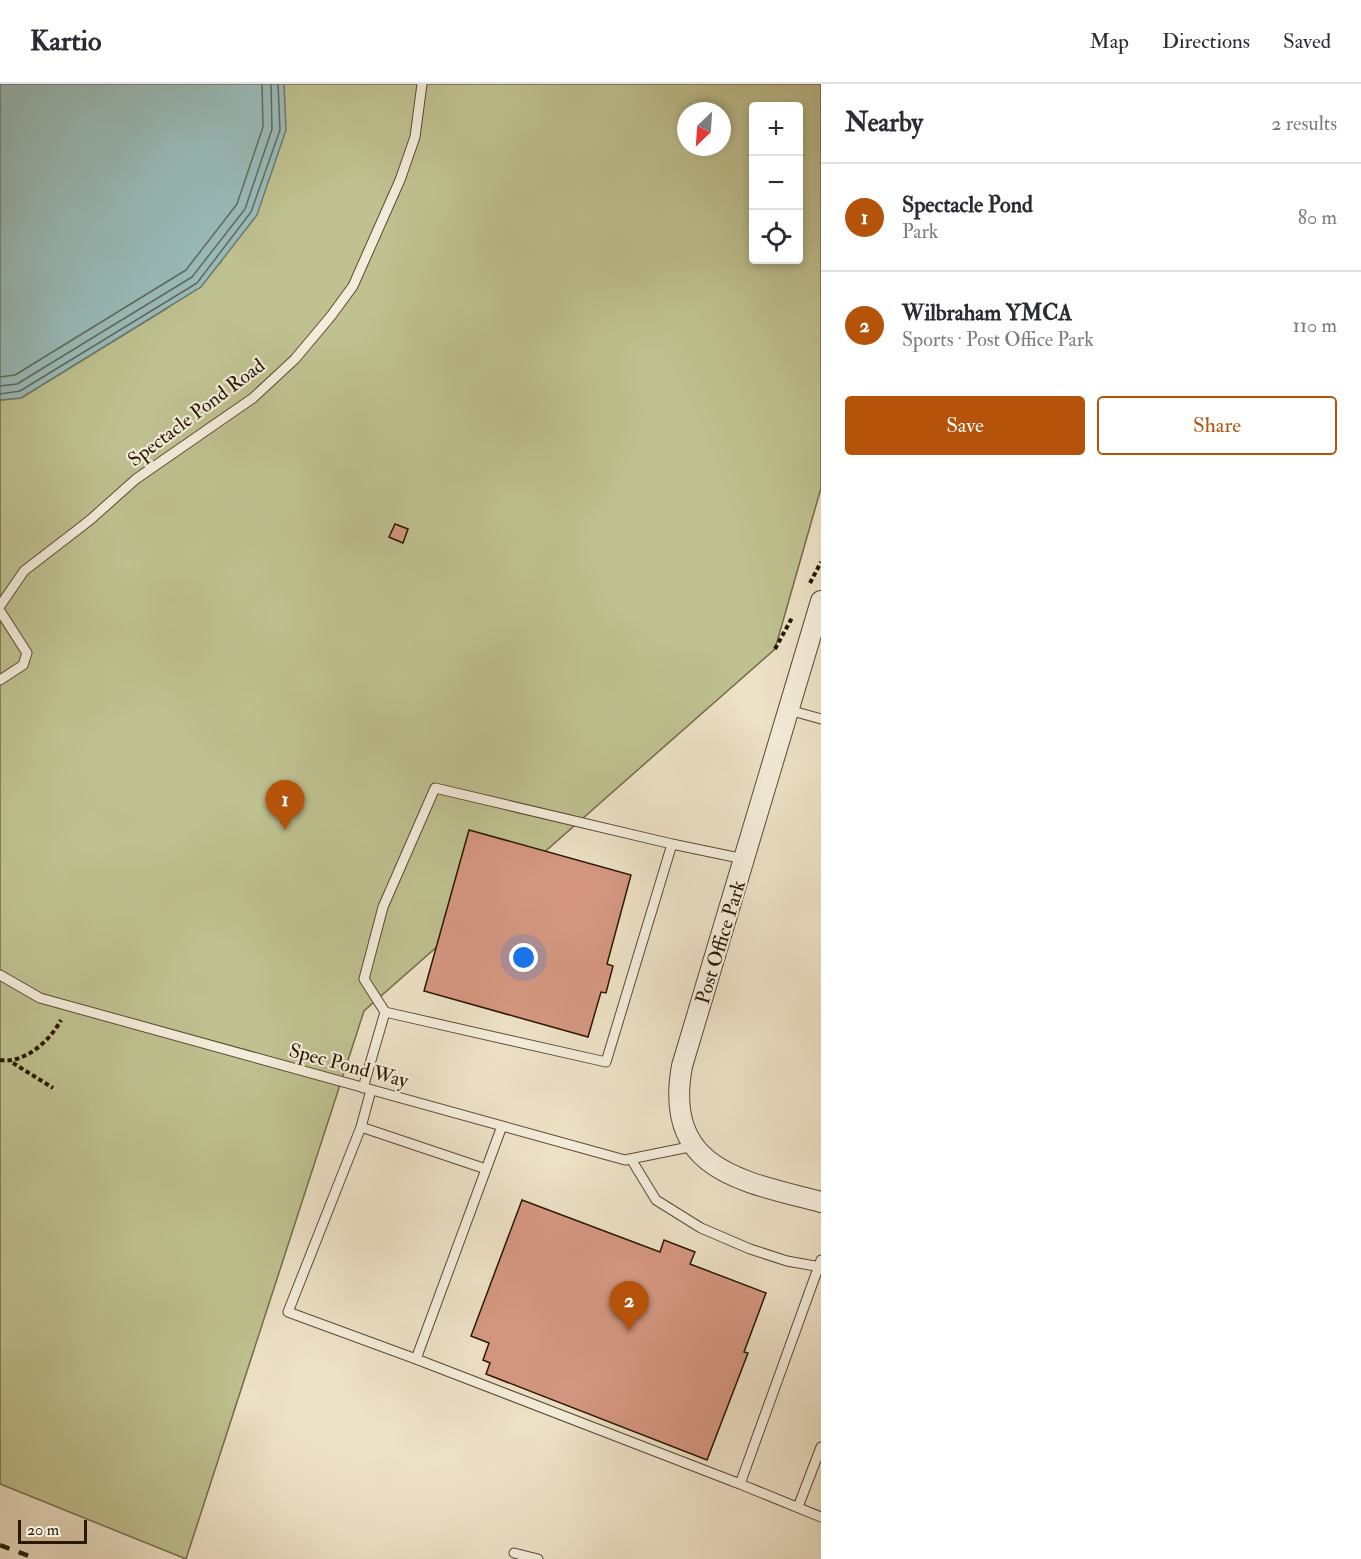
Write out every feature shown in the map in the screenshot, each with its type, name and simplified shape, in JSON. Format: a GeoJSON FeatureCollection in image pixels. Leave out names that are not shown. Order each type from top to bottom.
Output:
{"type":"FeatureCollection","features":[{"type":"Feature","properties":{"kind":"street","name":"Post Office Park"},"geometry":{"type":"LineString","coordinates":[[821,601],[682,1066],[678,1090],[679,1112],[684,1129],[706,1160],[723,1172],[745,1181],[821,1202]]}},
{"type":"Feature","properties":{"kind":"lane","name":"Spectacle Pond Road"},"geometry":{"type":"LineString","coordinates":[[0,606],[24,571],[90,520],[136,479],[253,398],[295,359],[331,316],[353,286],[400,180],[415,137],[422,84]]}},
{"type":"Feature","properties":{"kind":"lane"},"geometry":{"type":"LineString","coordinates":[[0,611],[27,653],[23,665],[0,680]]}},
{"type":"Feature","properties":{"kind":"lane"},"geometry":{"type":"LineString","coordinates":[[789,710],[821,719]]}},
{"type":"Feature","properties":{"kind":"lane"},"geometry":{"type":"LineString","coordinates":[[672,844],[606,1062],[385,1012],[364,979],[383,907],[435,788],[744,859]]}},
{"type":"Feature","properties":{"kind":"lane","name":"Spec Pond Way"},"geometry":{"type":"LineString","coordinates":[[0,975],[40,998],[67,1006],[625,1160],[694,1146]]}},
{"type":"Feature","properties":{"kind":"lane"},"geometry":{"type":"LineString","coordinates":[[385,1012],[367,1089],[361,1127],[288,1312],[416,1359],[821,1517]]}},
{"type":"Feature","properties":{"kind":"lane"},"geometry":{"type":"LineString","coordinates":[[416,1359],[502,1126]]}},
{"type":"Feature","properties":{"kind":"lane"},"geometry":{"type":"LineString","coordinates":[[361,1127],[486,1169]]}},
{"type":"Feature","properties":{"kind":"lane"},"geometry":{"type":"LineString","coordinates":[[630,1159],[656,1200],[701,1228],[750,1249],[787,1261],[820,1265],[740,1484]]}},
{"type":"Feature","properties":{"kind":"lane"},"geometry":{"type":"LineString","coordinates":[[798,1507],[821,1447]]}},
{"type":"Feature","properties":{"kind":"lane"},"geometry":{"type":"LineString","coordinates":[[514,1553],[538,1559]]}},
{"type":"Feature","properties":{"kind":"path"},"geometry":{"type":"LineString","coordinates":[[12,1062],[49,1036],[59,1024],[67,1006]]}},
{"type":"Feature","properties":{"kind":"path"},"geometry":{"type":"LineString","coordinates":[[0,1060],[12,1062],[53,1088]]}},
{"type":"Feature","properties":{"kind":"green space"},"geometry":{"type":"Polygon","coordinates":[[[283,84],[821,84],[821,488],[775,649],[364,1011],[186,1559],[0,1484],[0,400],[21,398],[166,309],[221,262],[283,84]]]}},
{"type":"Feature","properties":{"kind":"water"},"geometry":{"type":"Polygon","coordinates":[[[0,84],[284,84],[286,130],[257,215],[201,287],[21,398],[0,400],[0,84]]]}},
{"type":"Feature","properties":{"kind":"building"},"geometry":{"type":"Polygon","coordinates":[[[395,524],[408,529],[403,543],[389,537],[395,524]]]}},
{"type":"Feature","properties":{"kind":"building"},"geometry":{"type":"Polygon","coordinates":[[[469,830],[631,875],[607,964],[613,966],[606,993],[601,992],[588,1037],[424,991],[469,830]]]}},
{"type":"Feature","properties":{"kind":"building"},"geometry":{"type":"Polygon","coordinates":[[[522,1200],[660,1252],[664,1240],[695,1252],[690,1264],[766,1293],[744,1352],[748,1353],[707,1460],[486,1374],[490,1363],[483,1360],[489,1343],[471,1336],[522,1200]]]}},
{"type":"Feature","properties":{"kind":"railway"},"geometry":{"type":"LineString","coordinates":[[0,1545],[37,1559]]}},
{"type":"Feature","properties":{"kind":"place","name":"Spectacle Pond"},"geometry":{"type":"Point","coordinates":[285,830]}},
{"type":"Feature","properties":{"kind":"place","name":"Wilbraham YMCA"},"geometry":{"type":"Point","coordinates":[629,1331]}}]}
